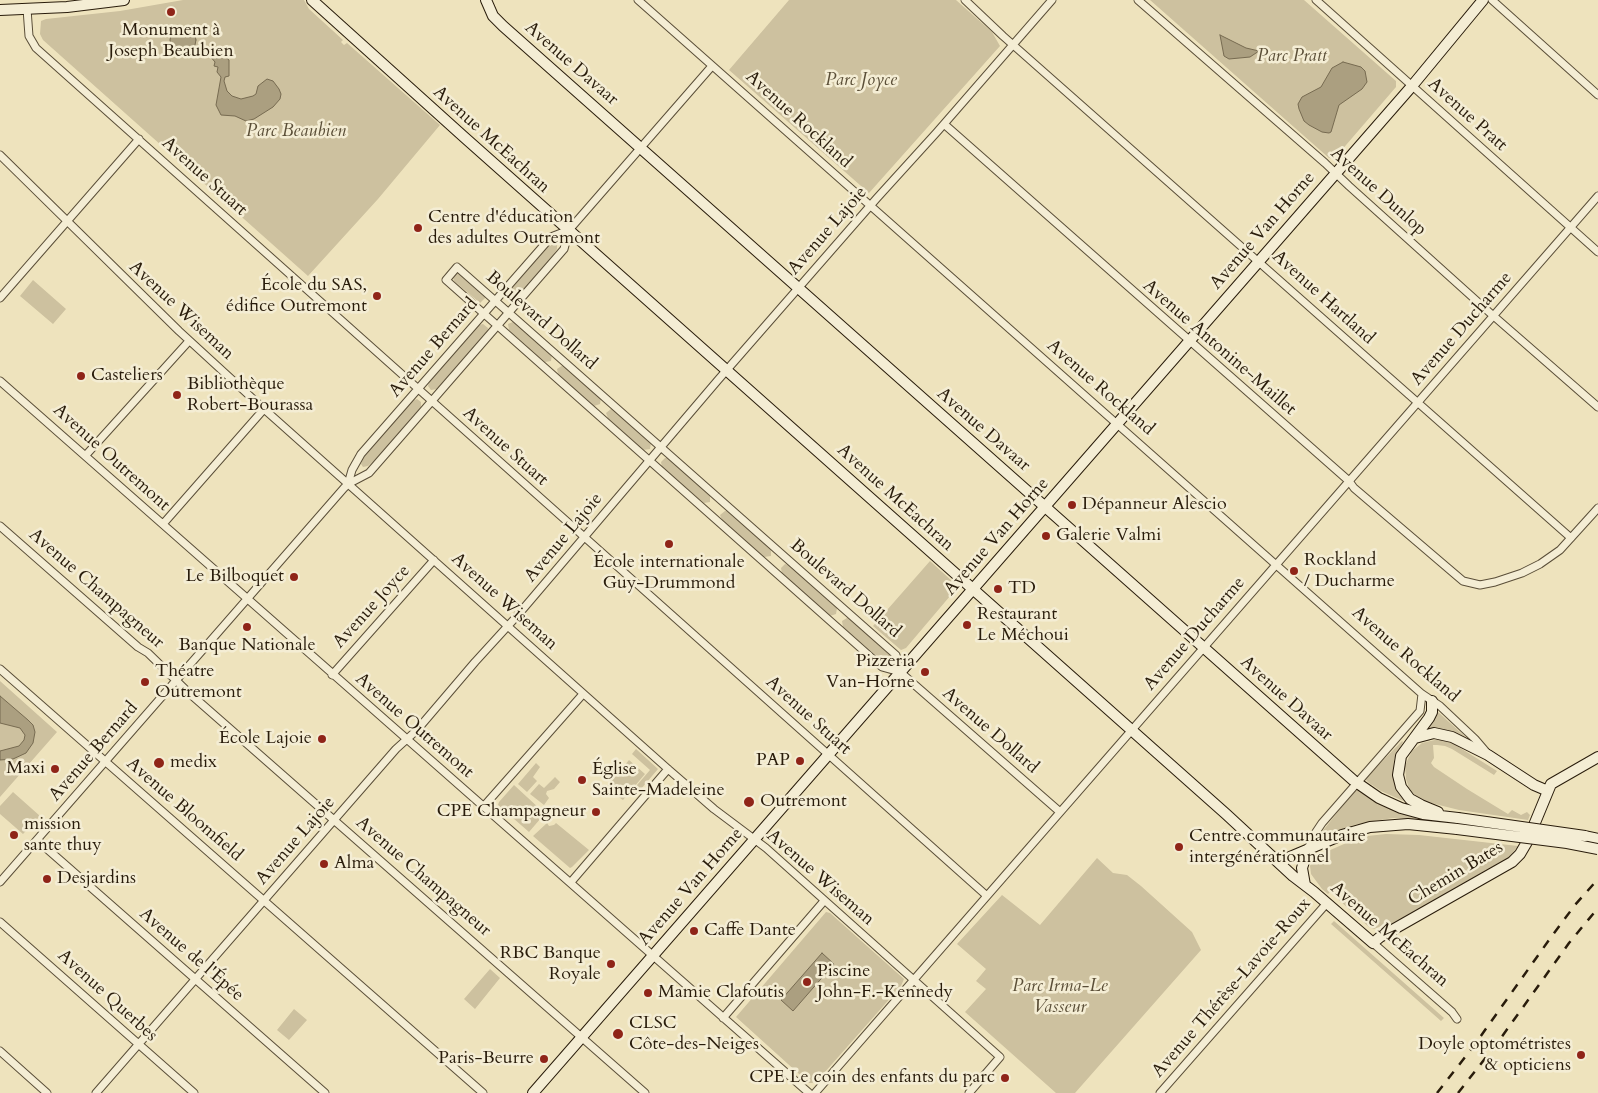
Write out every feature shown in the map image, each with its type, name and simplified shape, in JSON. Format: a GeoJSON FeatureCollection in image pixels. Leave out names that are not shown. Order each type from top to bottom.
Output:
{"type":"FeatureCollection","features":[{"type":"Feature","properties":{"kind":"street"},"geometry":{"type":"LineString","coordinates":[[0,10],[86,5],[124,0]]}},
{"type":"Feature","properties":{"kind":"street","name":"Avenue McEachran"},"geometry":{"type":"LineString","coordinates":[[312,0],[1305,886],[1452,1012],[1457,1019]]}},
{"type":"Feature","properties":{"kind":"street","name":"Avenue Davaar"},"geometry":{"type":"LineString","coordinates":[[486,0],[490,11],[497,21],[1357,783],[1379,798],[1401,808],[1458,824]]}},
{"type":"Feature","properties":{"kind":"street","name":"Avenue Rockland"},"geometry":{"type":"LineString","coordinates":[[638,0],[1422,694],[1440,706],[1475,739],[1488,755],[1518,775],[1548,791]]}},
{"type":"Feature","properties":{"kind":"street","name":"Avenue Hartland"},"geometry":{"type":"LineString","coordinates":[[965,0],[1571,538]]}},
{"type":"Feature","properties":{"kind":"street","name":"Avenue Lajoie"},"geometry":{"type":"LineString","coordinates":[[96,1093],[396,749],[508,626],[726,370],[1052,0]]}},
{"type":"Feature","properties":{"kind":"street","name":"Avenue Dunlop"},"geometry":{"type":"LineString","coordinates":[[1138,0],[1598,407]]}},
{"type":"Feature","properties":{"kind":"street","name":"Avenue Pratt"},"geometry":{"type":"LineString","coordinates":[[1316,0],[1598,252]]}},
{"type":"Feature","properties":{"kind":"street","name":"Avenue Van Horne"},"geometry":{"type":"LineString","coordinates":[[533,1093],[1412,86],[1483,0]]}},
{"type":"Feature","properties":{"kind":"street"},"geometry":{"type":"LineString","coordinates":[[1492,0],[1598,96]]}},
{"type":"Feature","properties":{"kind":"street","name":"Avenue Stuart"},"geometry":{"type":"LineString","coordinates":[[27,9],[28,36],[32,44],[431,402],[987,896]]}},
{"type":"Feature","properties":{"kind":"street"},"geometry":{"type":"LineString","coordinates":[[569,230],[712,66]]}},
{"type":"Feature","properties":{"kind":"street","name":"Avenue Antonine-Maillet"},"geometry":{"type":"LineString","coordinates":[[944,124],[1354,488],[1467,583],[1480,585],[1507,579],[1540,564],[1556,554],[1571,538]]}},
{"type":"Feature","properties":{"kind":"street"},"geometry":{"type":"LineString","coordinates":[[0,298],[139,139]]}},
{"type":"Feature","properties":{"kind":"street","name":"Avenue Wiseman"},"geometry":{"type":"LineString","coordinates":[[0,155],[189,341],[264,409],[668,769],[714,809],[766,848],[1000,1057],[969,1093]]}},
{"type":"Feature","properties":{"kind":"street","name":"Avenue Ducharme"},"geometry":{"type":"LineString","coordinates":[[815,1093],[1598,196]]}},
{"type":"Feature","properties":{"kind":"street","name":"Avenue Bernard"},"geometry":{"type":"LineString","coordinates":[[348,484],[352,470],[361,454],[551,237],[569,230]]}},
{"type":"Feature","properties":{"kind":"street","name":"Avenue Bernard"},"geometry":{"type":"LineString","coordinates":[[0,882],[348,484],[369,473],[431,402],[564,249],[569,230]]}},
{"type":"Feature","properties":{"kind":"street","name":"Boulevard Dollard"},"geometry":{"type":"LineString","coordinates":[[457,267],[896,654],[900,672],[882,667],[484,314],[446,280],[457,267]]}},
{"type":"Feature","properties":{"kind":"street"},"geometry":{"type":"LineString","coordinates":[[86,456],[189,341]]}},
{"type":"Feature","properties":{"kind":"street","name":"Avenue Outremont"},"geometry":{"type":"LineString","coordinates":[[0,381],[809,1093]]}},
{"type":"Feature","properties":{"kind":"street"},"geometry":{"type":"LineString","coordinates":[[163,524],[264,409]]}},
{"type":"Feature","properties":{"kind":"street"},"geometry":{"type":"LineString","coordinates":[[1571,538],[1598,508]]}},
{"type":"Feature","properties":{"kind":"street","name":"Avenue Champagneur"},"geometry":{"type":"LineString","coordinates":[[0,526],[138,647],[148,653],[645,1093]]}},
{"type":"Feature","properties":{"kind":"street","name":"Avenue Joyce"},"geometry":{"type":"LineString","coordinates":[[332,675],[434,560]]}},
{"type":"Feature","properties":{"kind":"street","name":"Avenue Bloomfield"},"geometry":{"type":"LineString","coordinates":[[0,669],[483,1093]]}},
{"type":"Feature","properties":{"kind":"street","name":"Avenue Dollard"},"geometry":{"type":"LineString","coordinates":[[900,672],[1060,812]]}},
{"type":"Feature","properties":{"kind":"street"},"geometry":{"type":"LineString","coordinates":[[484,806],[583,694]]}},
{"type":"Feature","properties":{"kind":"street"},"geometry":{"type":"LineString","coordinates":[[1305,886],[1302,868],[1318,828],[1420,711],[1422,694]]}},
{"type":"Feature","properties":{"kind":"street"},"geometry":{"type":"LineString","coordinates":[[1432,701],[1432,712],[1429,718],[1404,750],[1400,761],[1398,775],[1408,797],[1458,824],[1598,849]]}},
{"type":"Feature","properties":{"kind":"street"},"geometry":{"type":"LineString","coordinates":[[1415,738],[1430,733],[1445,734],[1488,755]]}},
{"type":"Feature","properties":{"kind":"street","name":"Chemin Bates"},"geometry":{"type":"LineString","coordinates":[[1373,943],[1380,937],[1515,860],[1527,842],[1553,782],[1598,757]]}},
{"type":"Feature","properties":{"kind":"street"},"geometry":{"type":"LineString","coordinates":[[571,882],[668,769]]}},
{"type":"Feature","properties":{"kind":"street"},"geometry":{"type":"LineString","coordinates":[[1278,862],[1347,833],[1375,826],[1458,824],[1598,839]]}},
{"type":"Feature","properties":{"kind":"street","name":"Avenue de l'Épée"},"geometry":{"type":"LineString","coordinates":[[38,840],[324,1093]]}},
{"type":"Feature","properties":{"kind":"street"},"geometry":{"type":"LineString","coordinates":[[723,1018],[824,901]]}},
{"type":"Feature","properties":{"kind":"street","name":"Avenue Thérèse-Lavoie-Roux"},"geometry":{"type":"LineString","coordinates":[[1160,1093],[1327,903]]}},
{"type":"Feature","properties":{"kind":"street","name":"Avenue Querbes"},"geometry":{"type":"LineString","coordinates":[[0,922],[194,1093]]}},
{"type":"Feature","properties":{"kind":"street"},"geometry":{"type":"LineString","coordinates":[[0,1052],[47,1093]]}},
{"type":"Feature","properties":{"kind":"green space","name":"Parc Beaubien"},"geometry":{"type":"Polygon","coordinates":[[[183,0],[304,0],[309,9],[343,40],[341,42],[344,45],[347,43],[440,125],[378,199],[308,276],[43,40],[40,34],[41,21],[46,19],[120,11],[183,0]]]}},
{"type":"Feature","properties":{"kind":"green space","name":"Parc Joyce"},"geometry":{"type":"Polygon","coordinates":[[[789,0],[956,0],[992,32],[1000,46],[869,193],[729,70],[789,0]]]}},
{"type":"Feature","properties":{"kind":"green space","name":"Parc Pratt"},"geometry":{"type":"Polygon","coordinates":[[[1150,0],[1304,0],[1396,81],[1396,87],[1334,159],[1329,158],[1150,0]]]}},
{"type":"Feature","properties":{"kind":"green space"},"geometry":{"type":"Polygon","coordinates":[[[557,243],[557,249],[549,261],[515,300],[507,300],[507,292],[549,246],[557,243]]]}},
{"type":"Feature","properties":{"kind":"green space"},"geometry":{"type":"Polygon","coordinates":[[[456,273],[461,273],[486,297],[480,303],[454,281],[453,277],[456,273]]]}},
{"type":"Feature","properties":{"kind":"green space"},"geometry":{"type":"Polygon","coordinates":[[[33,280],[66,309],[53,324],[20,296],[33,280]]]}},
{"type":"Feature","properties":{"kind":"green space"},"geometry":{"type":"Polygon","coordinates":[[[515,321],[552,354],[551,361],[545,362],[509,330],[508,324],[515,321]]]}},
{"type":"Feature","properties":{"kind":"green space"},"geometry":{"type":"Polygon","coordinates":[[[483,324],[488,328],[487,333],[437,389],[431,390],[428,386],[429,382],[479,325],[483,324]]]}},
{"type":"Feature","properties":{"kind":"green space"},"geometry":{"type":"Polygon","coordinates":[[[563,365],[601,398],[600,404],[594,406],[558,374],[557,369],[563,365]]]}},
{"type":"Feature","properties":{"kind":"green space"},"geometry":{"type":"Polygon","coordinates":[[[417,399],[421,402],[421,408],[379,456],[368,466],[363,467],[361,464],[363,458],[370,449],[412,401],[417,399]]]}},
{"type":"Feature","properties":{"kind":"green space"},"geometry":{"type":"Polygon","coordinates":[[[611,409],[651,443],[650,449],[643,450],[608,418],[606,413],[611,409]]]}},
{"type":"Feature","properties":{"kind":"green space"},"geometry":{"type":"Polygon","coordinates":[[[668,458],[710,495],[710,502],[704,503],[662,467],[661,462],[668,458]]]}},
{"type":"Feature","properties":{"kind":"green space"},"geometry":{"type":"Polygon","coordinates":[[[725,511],[729,511],[771,549],[771,556],[764,557],[722,520],[720,515],[725,511]]]}},
{"type":"Feature","properties":{"kind":"green space"},"geometry":{"type":"Polygon","coordinates":[[[930,561],[952,581],[951,583],[954,586],[956,584],[956,589],[906,648],[901,650],[873,626],[930,561]]]}},
{"type":"Feature","properties":{"kind":"green space"},"geometry":{"type":"Polygon","coordinates":[[[785,564],[789,565],[837,608],[836,614],[830,616],[782,574],[781,568],[785,564]]]}},
{"type":"Feature","properties":{"kind":"green space"},"geometry":{"type":"Polygon","coordinates":[[[850,618],[891,655],[891,662],[885,663],[843,627],[842,621],[850,618]]]}},
{"type":"Feature","properties":{"kind":"green space"},"geometry":{"type":"Polygon","coordinates":[[[0,681],[57,732],[0,797],[0,681]]]}},
{"type":"Feature","properties":{"kind":"green space"},"geometry":{"type":"Polygon","coordinates":[[[1437,711],[1471,742],[1448,731],[1428,728],[1437,711]]]}},
{"type":"Feature","properties":{"kind":"green space"},"geometry":{"type":"Polygon","coordinates":[[[1439,739],[1454,744],[1497,771],[1494,775],[1452,749],[1437,745],[1433,745],[1434,758],[1431,763],[1434,767],[1508,814],[1512,810],[1521,815],[1527,812],[1530,815],[1528,820],[1459,810],[1423,801],[1415,795],[1409,788],[1405,766],[1412,751],[1422,743],[1439,739]]]}},
{"type":"Feature","properties":{"kind":"green space"},"geometry":{"type":"Polygon","coordinates":[[[1402,741],[1394,759],[1393,776],[1397,787],[1408,803],[1381,791],[1365,779],[1402,741]]]}},
{"type":"Feature","properties":{"kind":"green space"},"geometry":{"type":"Polygon","coordinates":[[[636,749],[658,769],[635,796],[631,792],[650,770],[632,754],[636,749]]]}},
{"type":"Feature","properties":{"kind":"green space"},"geometry":{"type":"Polygon","coordinates":[[[629,760],[645,774],[623,800],[617,796],[615,797],[605,789],[629,760]]]}},
{"type":"Feature","properties":{"kind":"green space"},"geometry":{"type":"Polygon","coordinates":[[[536,763],[540,767],[533,777],[537,781],[527,792],[518,784],[536,763]]]}},
{"type":"Feature","properties":{"kind":"green space"},"geometry":{"type":"Polygon","coordinates":[[[555,777],[560,782],[554,789],[547,791],[546,794],[549,798],[544,805],[530,794],[539,784],[544,788],[555,777]]]}},
{"type":"Feature","properties":{"kind":"green space"},"geometry":{"type":"Polygon","coordinates":[[[514,785],[540,809],[538,816],[541,818],[529,832],[498,805],[514,785]]]}},
{"type":"Feature","properties":{"kind":"green space"},"geometry":{"type":"Polygon","coordinates":[[[1357,788],[1416,816],[1416,819],[1393,818],[1368,822],[1324,836],[1321,833],[1357,788]]]}},
{"type":"Feature","properties":{"kind":"green space"},"geometry":{"type":"Polygon","coordinates":[[[13,792],[40,816],[23,834],[0,814],[0,806],[13,792]]]}},
{"type":"Feature","properties":{"kind":"green space"},"geometry":{"type":"Polygon","coordinates":[[[547,823],[549,826],[556,823],[589,850],[572,867],[570,868],[533,836],[547,823]]]}},
{"type":"Feature","properties":{"kind":"green space"},"geometry":{"type":"Polygon","coordinates":[[[1386,834],[1419,835],[1518,846],[1505,862],[1383,928],[1381,926],[1374,929],[1369,927],[1330,892],[1328,894],[1322,889],[1311,874],[1310,866],[1313,859],[1319,855],[1344,844],[1367,836],[1386,834]]]}},
{"type":"Feature","properties":{"kind":"green space","name":"Parc Irma-Le Vasseur"},"geometry":{"type":"Polygon","coordinates":[[[1097,858],[1113,873],[1127,875],[1141,886],[1192,932],[1201,950],[1075,1093],[1056,1093],[965,1012],[986,989],[976,981],[986,969],[957,944],[1002,895],[1040,925],[1097,858]]]}},
{"type":"Feature","properties":{"kind":"green space"},"geometry":{"type":"Polygon","coordinates":[[[826,912],[830,913],[904,979],[901,986],[817,1081],[809,1083],[736,1017],[826,912]]]}},
{"type":"Feature","properties":{"kind":"green space"},"geometry":{"type":"Polygon","coordinates":[[[1334,921],[1444,1018],[1441,1021],[1331,924],[1334,921]]]}},
{"type":"Feature","properties":{"kind":"green space"},"geometry":{"type":"Polygon","coordinates":[[[490,969],[500,978],[475,1009],[464,999],[490,969]]]}},
{"type":"Feature","properties":{"kind":"green space"},"geometry":{"type":"Polygon","coordinates":[[[294,1009],[307,1020],[289,1040],[277,1030],[294,1009]]]}},
{"type":"Feature","properties":{"kind":"shaded area"},"geometry":{"type":"Polygon","coordinates":[[[183,27],[192,31],[196,40],[192,49],[183,53],[174,49],[170,40],[174,31],[183,27]]]}},
{"type":"Feature","properties":{"kind":"shaded area"},"geometry":{"type":"Polygon","coordinates":[[[1220,35],[1246,48],[1259,51],[1250,57],[1229,59],[1224,56],[1220,35]]]}},
{"type":"Feature","properties":{"kind":"shaded area"},"geometry":{"type":"Polygon","coordinates":[[[211,50],[218,51],[229,60],[229,76],[225,77],[224,81],[227,91],[232,96],[241,99],[253,96],[256,94],[258,86],[267,79],[273,81],[279,89],[280,99],[273,107],[254,119],[246,121],[235,116],[221,115],[216,105],[221,77],[217,72],[218,67],[214,66],[215,62],[209,55],[211,50]]]}},
{"type":"Feature","properties":{"kind":"shaded area"},"geometry":{"type":"Polygon","coordinates":[[[1343,62],[1361,67],[1365,71],[1367,82],[1362,89],[1339,105],[1331,132],[1322,132],[1304,121],[1298,104],[1302,97],[1321,87],[1332,68],[1343,62]]]}},
{"type":"Feature","properties":{"kind":"shaded area"},"geometry":{"type":"Polygon","coordinates":[[[0,696],[33,725],[35,732],[33,743],[26,753],[13,759],[0,760],[0,751],[19,746],[24,740],[25,735],[20,728],[0,723],[0,696]]]}},
{"type":"Feature","properties":{"kind":"shaded area","name":"Piscine John-F.-Kennedy"},"geometry":{"type":"Polygon","coordinates":[[[822,953],[834,964],[793,1011],[781,1000],[822,953]]]}},
{"type":"Feature","properties":{"kind":"railway"},"geometry":{"type":"LineString","coordinates":[[1437,1093],[1473,1047],[1575,905],[1598,879]]}},
{"type":"Feature","properties":{"kind":"railway"},"geometry":{"type":"LineString","coordinates":[[1458,1093],[1498,1042],[1569,943],[1598,908]]}},
{"type":"Feature","properties":{"kind":"place","name":"Monument à Joseph Beaubien"},"geometry":{"type":"Point","coordinates":[171,12]}},
{"type":"Feature","properties":{"kind":"place","name":"Centre d'éducation des adultes Outremont"},"geometry":{"type":"Point","coordinates":[418,228]}},
{"type":"Feature","properties":{"kind":"place","name":"École du SAS, édifice Outremont"},"geometry":{"type":"Point","coordinates":[377,296]}},
{"type":"Feature","properties":{"kind":"place","name":"Casteliers"},"geometry":{"type":"Point","coordinates":[81,376]}},
{"type":"Feature","properties":{"kind":"place","name":"Bibliothèque Robert-Bourassa"},"geometry":{"type":"Point","coordinates":[177,395]}},
{"type":"Feature","properties":{"kind":"place","name":"Dépanneur Alescio"},"geometry":{"type":"Point","coordinates":[1072,505]}},
{"type":"Feature","properties":{"kind":"place","name":"Galerie Valmi"},"geometry":{"type":"Point","coordinates":[1046,536]}},
{"type":"Feature","properties":{"kind":"place","name":"École internationale Guy-Drummond"},"geometry":{"type":"Point","coordinates":[669,544]}},
{"type":"Feature","properties":{"kind":"place","name":"Rockland / Ducharme"},"geometry":{"type":"Point","coordinates":[1294,571]}},
{"type":"Feature","properties":{"kind":"place","name":"Le Bilboquet"},"geometry":{"type":"Point","coordinates":[294,577]}},
{"type":"Feature","properties":{"kind":"place","name":"TD"},"geometry":{"type":"Point","coordinates":[998,589]}},
{"type":"Feature","properties":{"kind":"place","name":"Restaurant Le Méchoui"},"geometry":{"type":"Point","coordinates":[967,625]}},
{"type":"Feature","properties":{"kind":"place","name":"Banque Nationale"},"geometry":{"type":"Point","coordinates":[247,627]}},
{"type":"Feature","properties":{"kind":"place","name":"Pizzeria Van-Horne"},"geometry":{"type":"Point","coordinates":[925,672]}},
{"type":"Feature","properties":{"kind":"place","name":"Théatre Outremont"},"geometry":{"type":"Point","coordinates":[145,682]}},
{"type":"Feature","properties":{"kind":"place","name":"École Lajoie"},"geometry":{"type":"Point","coordinates":[322,739]}},
{"type":"Feature","properties":{"kind":"place","name":"PAP"},"geometry":{"type":"Point","coordinates":[800,761]}},
{"type":"Feature","properties":{"kind":"place","name":"medix"},"geometry":{"type":"Point","coordinates":[159,763]}},
{"type":"Feature","properties":{"kind":"place","name":"Maxi"},"geometry":{"type":"Point","coordinates":[55,769]}},
{"type":"Feature","properties":{"kind":"place","name":"Église Sainte-Madeleine"},"geometry":{"type":"Point","coordinates":[582,780]}},
{"type":"Feature","properties":{"kind":"place","name":"Outremont"},"geometry":{"type":"Point","coordinates":[749,802]}},
{"type":"Feature","properties":{"kind":"place","name":"CPE Champagneur"},"geometry":{"type":"Point","coordinates":[596,812]}},
{"type":"Feature","properties":{"kind":"place","name":"mission sante thuy"},"geometry":{"type":"Point","coordinates":[14,835]}},
{"type":"Feature","properties":{"kind":"place","name":"Centre communautaire intergénérationnel"},"geometry":{"type":"Point","coordinates":[1179,847]}},
{"type":"Feature","properties":{"kind":"place","name":"Alma"},"geometry":{"type":"Point","coordinates":[324,864]}},
{"type":"Feature","properties":{"kind":"place","name":"Desjardins"},"geometry":{"type":"Point","coordinates":[47,879]}},
{"type":"Feature","properties":{"kind":"place","name":"Caffe Dante"},"geometry":{"type":"Point","coordinates":[694,931]}},
{"type":"Feature","properties":{"kind":"place","name":"RBC Banque Royale"},"geometry":{"type":"Point","coordinates":[611,964]}},
{"type":"Feature","properties":{"kind":"place","name":"Piscine John-F.-Kennedy"},"geometry":{"type":"Point","coordinates":[807,982]}},
{"type":"Feature","properties":{"kind":"place","name":"Mamie Clafoutis"},"geometry":{"type":"Point","coordinates":[648,993]}},
{"type":"Feature","properties":{"kind":"place","name":"CLSC Côte-des-Neiges"},"geometry":{"type":"Point","coordinates":[618,1034]}},
{"type":"Feature","properties":{"kind":"place","name":"Doyle optométristes & opticiens"},"geometry":{"type":"Point","coordinates":[1581,1055]}},
{"type":"Feature","properties":{"kind":"place","name":"Paris-Beurre"},"geometry":{"type":"Point","coordinates":[544,1059]}},
{"type":"Feature","properties":{"kind":"place","name":"CPE Le coin des enfants du parc"},"geometry":{"type":"Point","coordinates":[1005,1078]}}]}
